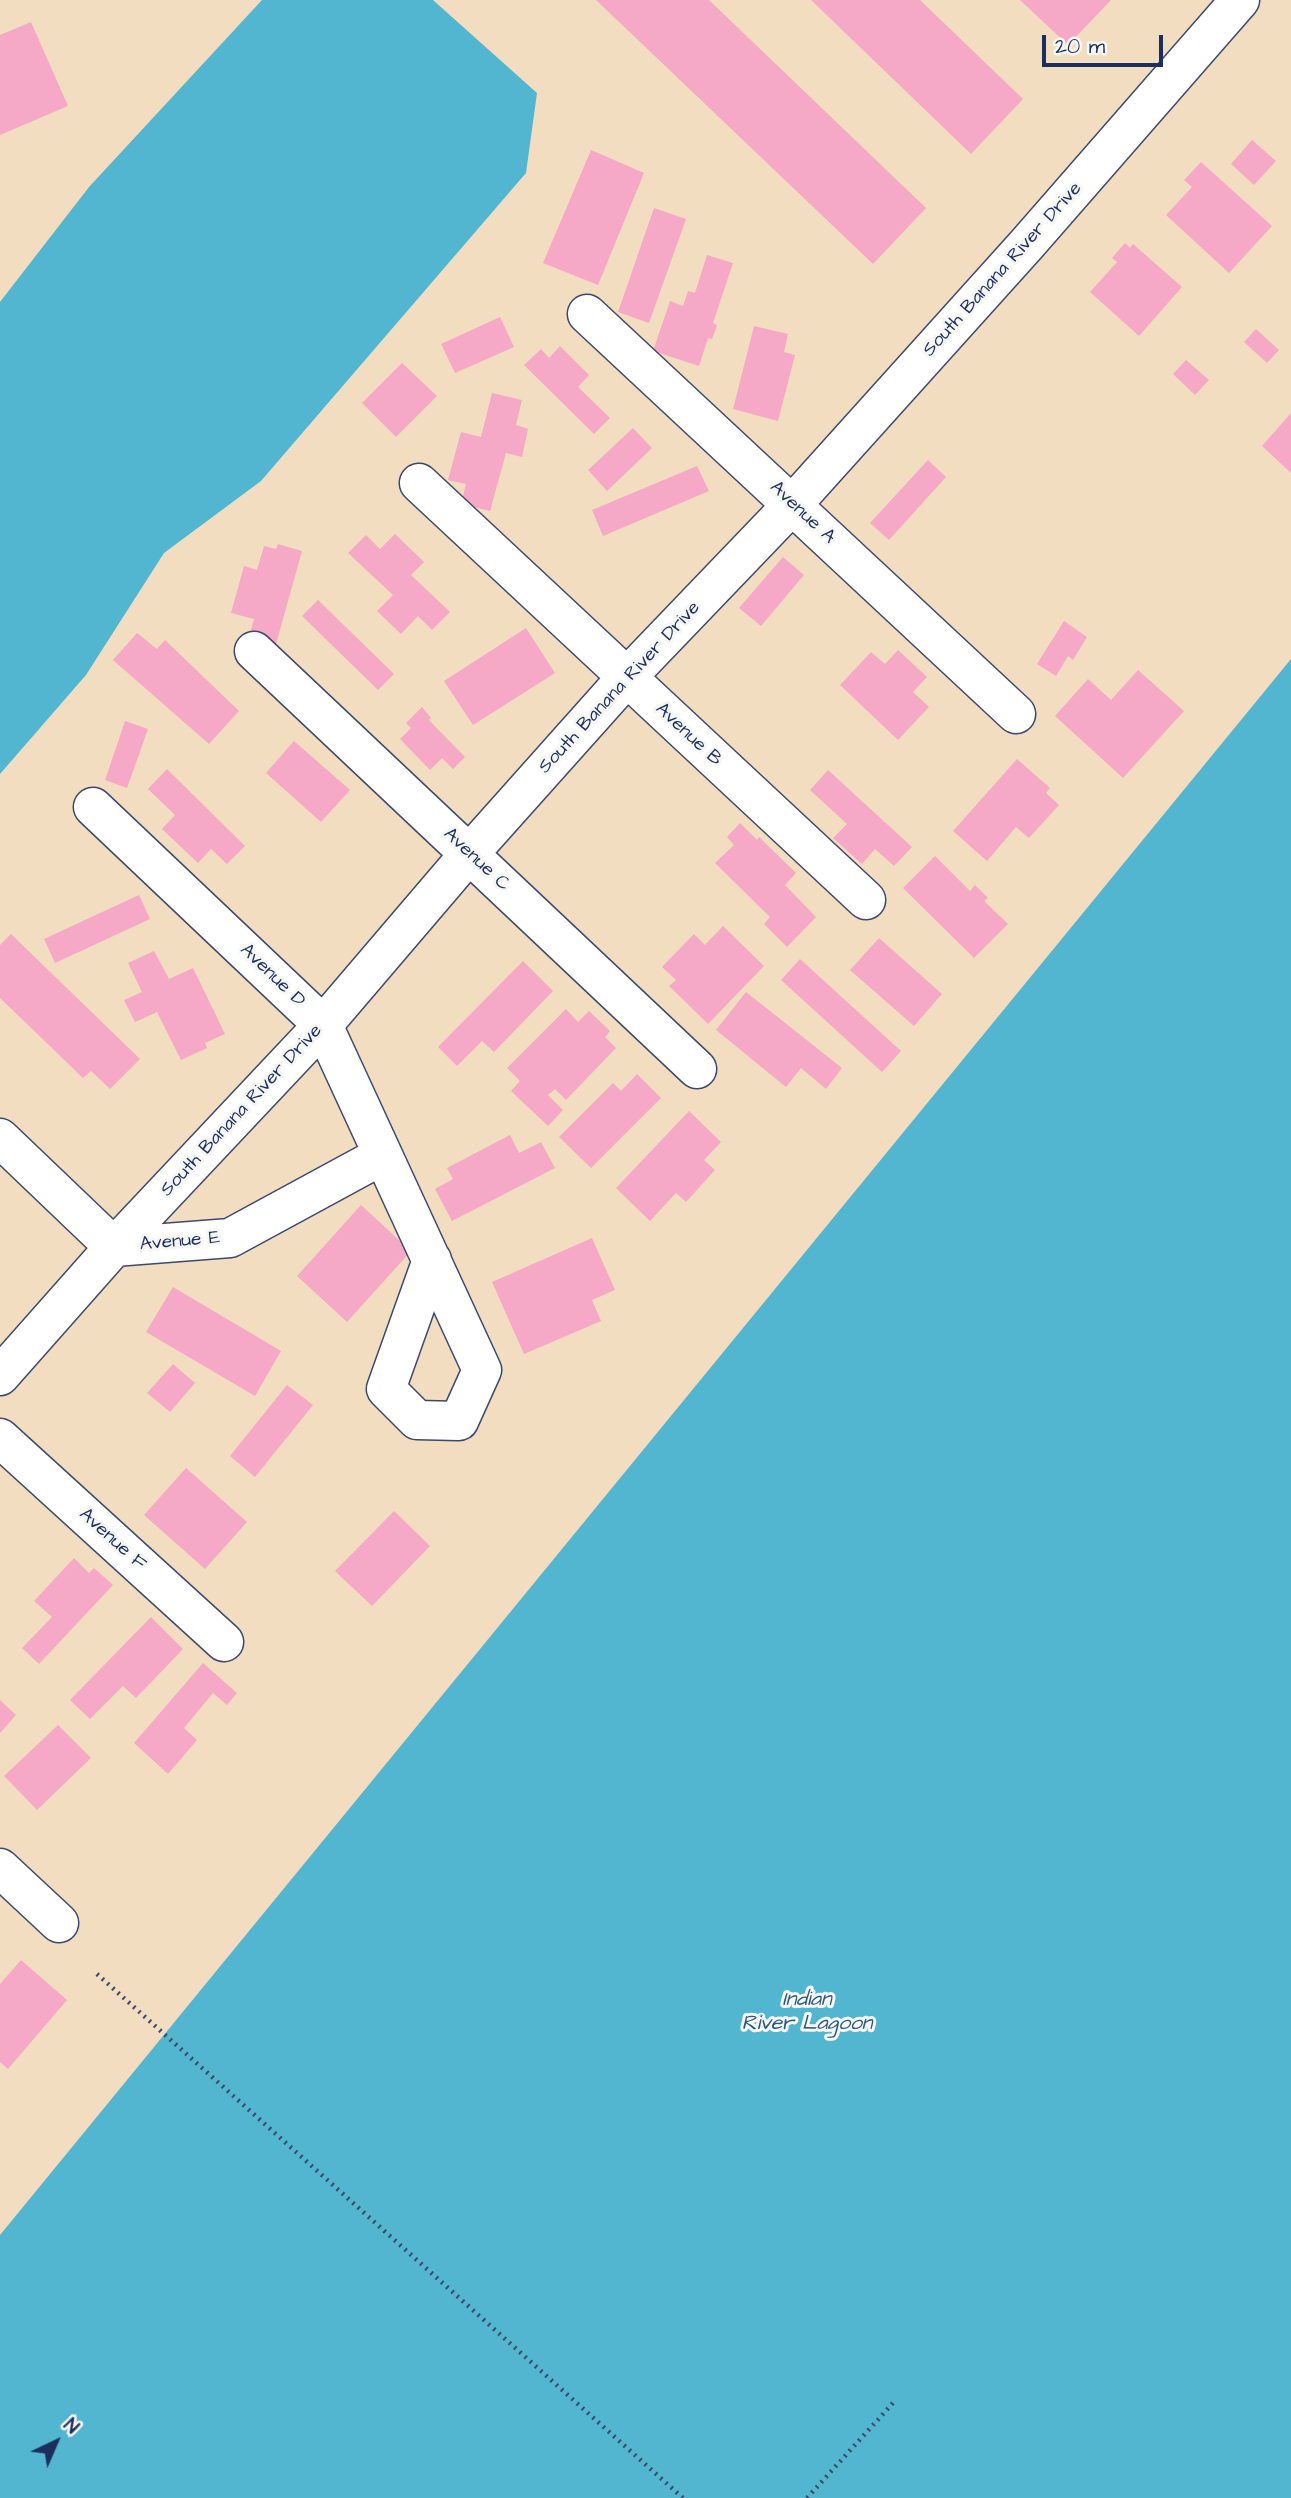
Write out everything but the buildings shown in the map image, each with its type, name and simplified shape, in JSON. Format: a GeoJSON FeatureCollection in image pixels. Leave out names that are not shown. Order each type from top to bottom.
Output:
{"type":"FeatureCollection","features":[{"type":"Feature","properties":{"kind":"street","name":"South Banana River Drive"},"geometry":{"type":"LineString","coordinates":[[0,1376],[114,1247],[323,1025],[469,854],[627,677],[792,505],[1018,254],[1240,0]]}},
{"type":"Feature","properties":{"kind":"street","name":"Avenue A"},"geometry":{"type":"LineString","coordinates":[[587,314],[1016,714]]}},
{"type":"Feature","properties":{"kind":"street","name":"Avenue B"},"geometry":{"type":"LineString","coordinates":[[419,483],[866,900]]}},
{"type":"Feature","properties":{"kind":"street","name":"Avenue C"},"geometry":{"type":"LineString","coordinates":[[254,651],[697,1069]]}},
{"type":"Feature","properties":{"kind":"street","name":"Avenue D"},"geometry":{"type":"LineString","coordinates":[[93,807],[323,1025],[432,1260]]}},
{"type":"Feature","properties":{"kind":"street","name":"Avenue E"},"geometry":{"type":"LineString","coordinates":[[0,1138],[114,1247],[230,1238],[383,1155]]}},
{"type":"Feature","properties":{"kind":"street","name":"Avenue F"},"geometry":{"type":"LineString","coordinates":[[0,1438],[224,1642]]}},
{"type":"Feature","properties":{"kind":"street"},"geometry":{"type":"LineString","coordinates":[[0,1868],[59,1923]]}},
{"type":"Feature","properties":{"kind":"path"},"geometry":{"type":"LineString","coordinates":[[97,1974],[683,2498]]}},
{"type":"Feature","properties":{"kind":"path"},"geometry":{"type":"LineString","coordinates":[[807,2498],[893,2403]]}},
{"type":"Feature","properties":{"kind":"water"},"geometry":{"type":"Polygon","coordinates":[[[262,0],[433,0],[537,93],[526,173],[261,481],[164,553],[86,675],[0,774],[0,302],[89,187],[262,0]]]}},
{"type":"Feature","properties":{"kind":"water","name":"Indian River Lagoon"},"geometry":{"type":"Polygon","coordinates":[[[1291,659],[1291,2498],[0,2498],[0,2235],[1291,659]]]}}]}
